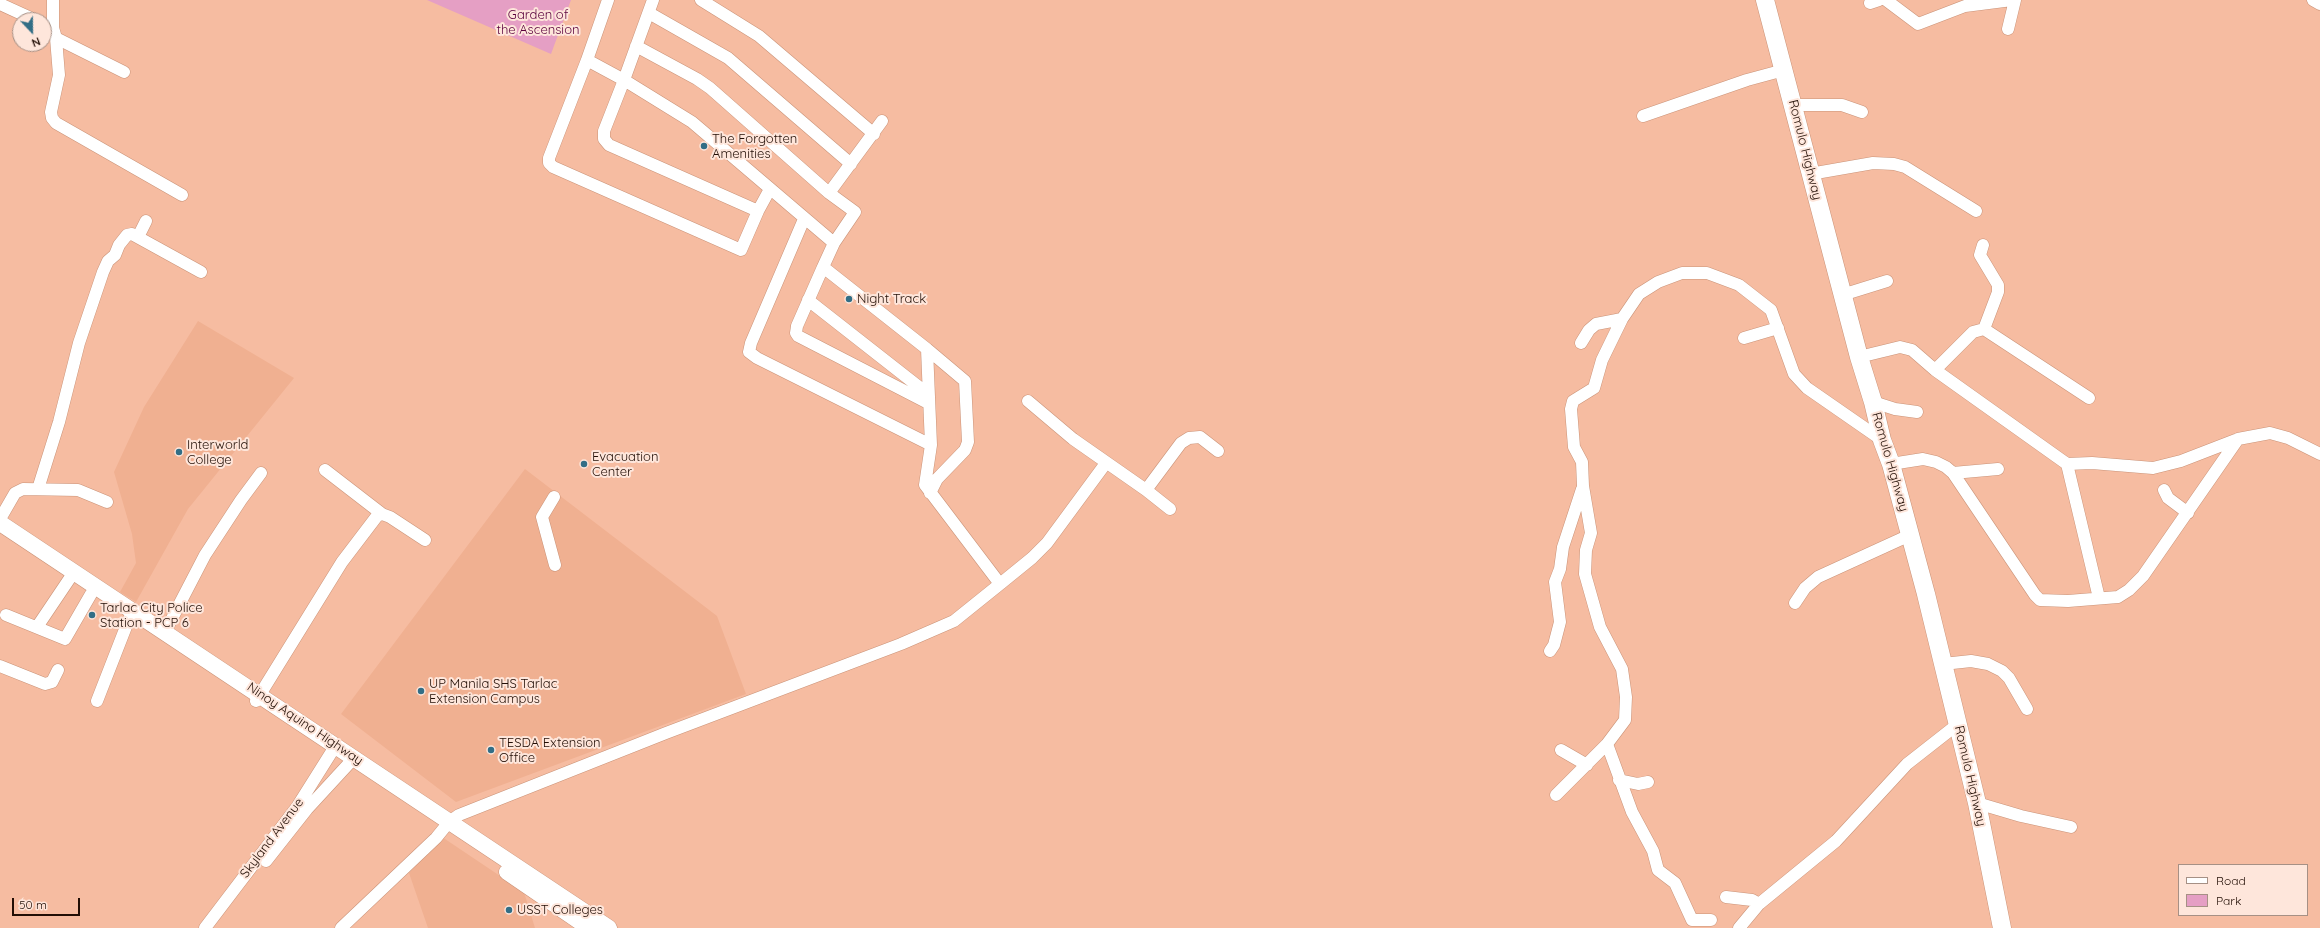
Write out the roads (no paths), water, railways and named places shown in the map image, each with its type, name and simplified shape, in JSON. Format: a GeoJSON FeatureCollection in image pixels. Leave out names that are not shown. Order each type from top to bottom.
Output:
{"type":"FeatureCollection","features":[{"type":"Feature","properties":{"kind":"highway","name":"Romulo Highway"},"geometry":{"type":"LineString","coordinates":[[1765,0],[1794,105],[1810,174],[1842,295],[1873,402],[1882,440],[1891,464],[1943,664],[1977,803],[2002,928]]}},
{"type":"Feature","properties":{"kind":"main road","name":"Ninoy Aquino Highway"},"geometry":{"type":"LineString","coordinates":[[0,523],[71,576],[91,594],[258,698]]}},
{"type":"Feature","properties":{"kind":"main road","name":"Ninoy Aquino Highway"},"geometry":{"type":"LineString","coordinates":[[0,534],[165,632],[258,698],[425,811],[589,928]]}},
{"type":"Feature","properties":{"kind":"main road","name":"Ninoy Aquino Highway"},"geometry":{"type":"LineString","coordinates":[[446,826],[609,928]]}},
{"type":"Feature","properties":{"kind":"street"},"geometry":{"type":"LineString","coordinates":[[0,3],[8,0]]}},
{"type":"Feature","properties":{"kind":"street"},"geometry":{"type":"LineString","coordinates":[[52,15],[53,0]]}},
{"type":"Feature","properties":{"kind":"street"},"geometry":{"type":"LineString","coordinates":[[608,0],[550,158],[549,163],[552,167],[741,250],[758,211],[770,189]]}},
{"type":"Feature","properties":{"kind":"street"},"geometry":{"type":"LineString","coordinates":[[653,0],[604,132],[606,142],[758,211]]}},
{"type":"Feature","properties":{"kind":"street"},"geometry":{"type":"LineString","coordinates":[[701,0],[759,36],[874,134]]}},
{"type":"Feature","properties":{"kind":"street"},"geometry":{"type":"LineString","coordinates":[[1886,0],[1918,24],[1965,6],[2012,0]]}},
{"type":"Feature","properties":{"kind":"street"},"geometry":{"type":"LineString","coordinates":[[2008,29],[2015,0]]}},
{"type":"Feature","properties":{"kind":"street"},"geometry":{"type":"LineString","coordinates":[[2313,0],[2320,4]]}},
{"type":"Feature","properties":{"kind":"street"},"geometry":{"type":"LineString","coordinates":[[0,3],[19,12]]}},
{"type":"Feature","properties":{"kind":"street"},"geometry":{"type":"LineString","coordinates":[[648,13],[728,58],[851,164]]}},
{"type":"Feature","properties":{"kind":"street"},"geometry":{"type":"LineString","coordinates":[[52,31],[124,72]]}},
{"type":"Feature","properties":{"kind":"street"},"geometry":{"type":"LineString","coordinates":[[52,36],[59,75],[51,112],[52,118],[56,122],[182,195]]}},
{"type":"Feature","properties":{"kind":"street"},"geometry":{"type":"LineString","coordinates":[[636,46],[710,88],[829,193],[855,212],[834,244],[823,267],[796,326],[798,336],[928,399]]}},
{"type":"Feature","properties":{"kind":"street"},"geometry":{"type":"LineString","coordinates":[[587,60],[624,80],[692,122],[834,244]]}},
{"type":"Feature","properties":{"kind":"street"},"geometry":{"type":"LineString","coordinates":[[1643,116],[1747,80],[1784,70]]}},
{"type":"Feature","properties":{"kind":"street"},"geometry":{"type":"LineString","coordinates":[[1794,105],[1842,105],[1862,112]]}},
{"type":"Feature","properties":{"kind":"street"},"geometry":{"type":"LineString","coordinates":[[829,193],[874,134],[882,121]]}},
{"type":"Feature","properties":{"kind":"street"},"geometry":{"type":"LineString","coordinates":[[1810,174],[1873,163],[1894,164],[1905,167],[1976,211]]}},
{"type":"Feature","properties":{"kind":"street"},"geometry":{"type":"LineString","coordinates":[[804,219],[751,343],[749,352],[757,358],[931,445]]}},
{"type":"Feature","properties":{"kind":"street"},"geometry":{"type":"LineString","coordinates":[[138,237],[146,221]]}},
{"type":"Feature","properties":{"kind":"street"},"geometry":{"type":"LineString","coordinates":[[38,489],[59,422],[79,343],[103,272],[108,262],[115,255],[119,245],[127,235],[132,234],[201,272]]}},
{"type":"Feature","properties":{"kind":"street"},"geometry":{"type":"LineString","coordinates":[[1935,370],[1973,332],[1984,328],[1998,292],[1998,284],[1995,276],[1985,265],[1980,255],[1983,245]]}},
{"type":"Feature","properties":{"kind":"street"},"geometry":{"type":"LineString","coordinates":[[823,267],[962,376],[966,384],[968,445],[942,472],[930,493]]}},
{"type":"Feature","properties":{"kind":"street"},"geometry":{"type":"LineString","coordinates":[[1556,795],[1607,744],[1625,720],[1626,697],[1622,669],[1600,627],[1585,574],[1586,550],[1591,533],[1583,486],[1582,462],[1574,447],[1571,409],[1575,398],[1594,388],[1602,360],[1622,319],[1639,294],[1658,282],[1682,273],[1707,273],[1739,285],[1771,310],[1794,374],[1807,388],[1882,440]]}},
{"type":"Feature","properties":{"kind":"street"},"geometry":{"type":"LineString","coordinates":[[1842,295],[1888,281]]}},
{"type":"Feature","properties":{"kind":"street"},"geometry":{"type":"LineString","coordinates":[[808,300],[928,399]]}},
{"type":"Feature","properties":{"kind":"street"},"geometry":{"type":"LineString","coordinates":[[1581,342],[1589,330],[1596,324],[1622,319]]}},
{"type":"Feature","properties":{"kind":"street"},"geometry":{"type":"LineString","coordinates":[[1744,338],[1778,328]]}},
{"type":"Feature","properties":{"kind":"street"},"geometry":{"type":"LineString","coordinates":[[1984,328],[2089,398]]}},
{"type":"Feature","properties":{"kind":"street"},"geometry":{"type":"LineString","coordinates":[[1859,357],[1900,347],[1912,350],[1935,370],[2067,464],[2092,463],[2153,468],[2181,461],[2238,439],[2270,433],[2288,438],[2320,454]]}},
{"type":"Feature","properties":{"kind":"street"},"geometry":{"type":"LineString","coordinates":[[927,349],[931,445],[930,459],[924,481],[930,493],[1000,584]]}},
{"type":"Feature","properties":{"kind":"street"},"geometry":{"type":"LineString","coordinates":[[1028,401],[1073,439],[1146,490],[1170,509]]}},
{"type":"Feature","properties":{"kind":"street"},"geometry":{"type":"LineString","coordinates":[[1873,402],[1895,409],[1917,412]]}},
{"type":"Feature","properties":{"kind":"street"},"geometry":{"type":"LineString","coordinates":[[1146,490],[1181,443],[1188,438],[1200,437],[1218,450]]}},
{"type":"Feature","properties":{"kind":"street"},"geometry":{"type":"LineString","coordinates":[[1891,464],[1923,459],[1936,462],[1953,474],[2035,595],[2040,600],[2068,601],[2118,597],[2129,590],[2143,576],[2238,439]]}},
{"type":"Feature","properties":{"kind":"street"},"geometry":{"type":"LineString","coordinates":[[930,459],[942,472]]}},
{"type":"Feature","properties":{"kind":"street"},"geometry":{"type":"LineString","coordinates":[[341,928],[459,815],[573,769],[902,644],[954,621],[1032,558],[1047,543],[1106,463]]}},
{"type":"Feature","properties":{"kind":"street"},"geometry":{"type":"LineString","coordinates":[[2067,464],[2099,598]]}},
{"type":"Feature","properties":{"kind":"street"},"geometry":{"type":"LineString","coordinates":[[1953,474],[1998,468]]}},
{"type":"Feature","properties":{"kind":"street"},"geometry":{"type":"LineString","coordinates":[[325,470],[382,514],[390,517],[425,540]]}},
{"type":"Feature","properties":{"kind":"street"},"geometry":{"type":"LineString","coordinates":[[165,632],[205,555],[240,500],[261,473]]}},
{"type":"Feature","properties":{"kind":"street"},"geometry":{"type":"LineString","coordinates":[[1550,650],[1554,645],[1560,622],[1555,582],[1560,569],[1563,547],[1583,486]]}},
{"type":"Feature","properties":{"kind":"street"},"geometry":{"type":"LineString","coordinates":[[0,519],[15,493],[23,489],[78,490],[107,502]]}},
{"type":"Feature","properties":{"kind":"street"},"geometry":{"type":"LineString","coordinates":[[2164,490],[2168,498],[2188,513]]}},
{"type":"Feature","properties":{"kind":"street"},"geometry":{"type":"LineString","coordinates":[[554,497],[542,517],[555,565]]}},
{"type":"Feature","properties":{"kind":"street"},"geometry":{"type":"LineString","coordinates":[[258,698],[342,562],[371,523],[382,514]]}},
{"type":"Feature","properties":{"kind":"street"},"geometry":{"type":"LineString","coordinates":[[1795,603],[1805,588],[1818,577],[1910,535]]}},
{"type":"Feature","properties":{"kind":"street"},"geometry":{"type":"LineString","coordinates":[[37,626],[71,576]]}},
{"type":"Feature","properties":{"kind":"street"},"geometry":{"type":"LineString","coordinates":[[6,615],[37,626],[65,639],[91,594]]}},
{"type":"Feature","properties":{"kind":"street"},"geometry":{"type":"LineString","coordinates":[[97,701],[129,619]]}},
{"type":"Feature","properties":{"kind":"street"},"geometry":{"type":"LineString","coordinates":[[1943,664],[1971,661],[1988,664],[2002,671],[2009,678],[2027,709]]}},
{"type":"Feature","properties":{"kind":"street"},"geometry":{"type":"LineString","coordinates":[[0,666],[45,684],[52,682],[58,670]]}},
{"type":"Feature","properties":{"kind":"street"},"geometry":{"type":"LineString","coordinates":[[1739,928],[1759,904],[1836,841],[1907,764],[1958,724]]}},
{"type":"Feature","properties":{"kind":"street"},"geometry":{"type":"LineString","coordinates":[[1607,744],[1619,780],[1632,812],[1650,845],[1658,870],[1675,883],[1692,920],[1711,920]]}},
{"type":"Feature","properties":{"kind":"street","name":"Skyland Avenue"},"geometry":{"type":"LineString","coordinates":[[204,928],[297,807],[333,749]]}},
{"type":"Feature","properties":{"kind":"street"},"geometry":{"type":"LineString","coordinates":[[1561,750],[1587,765]]}},
{"type":"Feature","properties":{"kind":"street","name":"Skyland Avenue"},"geometry":{"type":"LineString","coordinates":[[214,928],[307,809],[351,762]]}},
{"type":"Feature","properties":{"kind":"street"},"geometry":{"type":"LineString","coordinates":[[1619,780],[1638,784],[1648,782]]}},
{"type":"Feature","properties":{"kind":"street"},"geometry":{"type":"LineString","coordinates":[[1977,803],[2021,816],[2071,827]]}},
{"type":"Feature","properties":{"kind":"street"},"geometry":{"type":"LineString","coordinates":[[1726,897],[1752,900],[1759,904]]}},
{"type":"Feature","properties":{"kind":"place","name":"The Forgotten Amenities"},"geometry":{"type":"Point","coordinates":[704,146]}},
{"type":"Feature","properties":{"kind":"place","name":"Night Track"},"geometry":{"type":"Point","coordinates":[849,299]}},
{"type":"Feature","properties":{"kind":"place","name":"Interworld College"},"geometry":{"type":"Point","coordinates":[179,452]}},
{"type":"Feature","properties":{"kind":"place","name":"Evacuation Center"},"geometry":{"type":"Point","coordinates":[584,464]}},
{"type":"Feature","properties":{"kind":"place","name":"Tarlac City Police Station - PCP 6"},"geometry":{"type":"Point","coordinates":[92,615]}},
{"type":"Feature","properties":{"kind":"place","name":"UP Manila SHS Tarlac Extension Campus"},"geometry":{"type":"Point","coordinates":[421,691]}},
{"type":"Feature","properties":{"kind":"place","name":"TESDA Extension Office"},"geometry":{"type":"Point","coordinates":[491,750]}},
{"type":"Feature","properties":{"kind":"place","name":"USST Colleges"},"geometry":{"type":"Point","coordinates":[509,910]}},
{"type":"Feature","properties":{"kind":"park label","name":"Garden of the Ascension"},"geometry":{"type":"Point","coordinates":[538,22]}}]}
